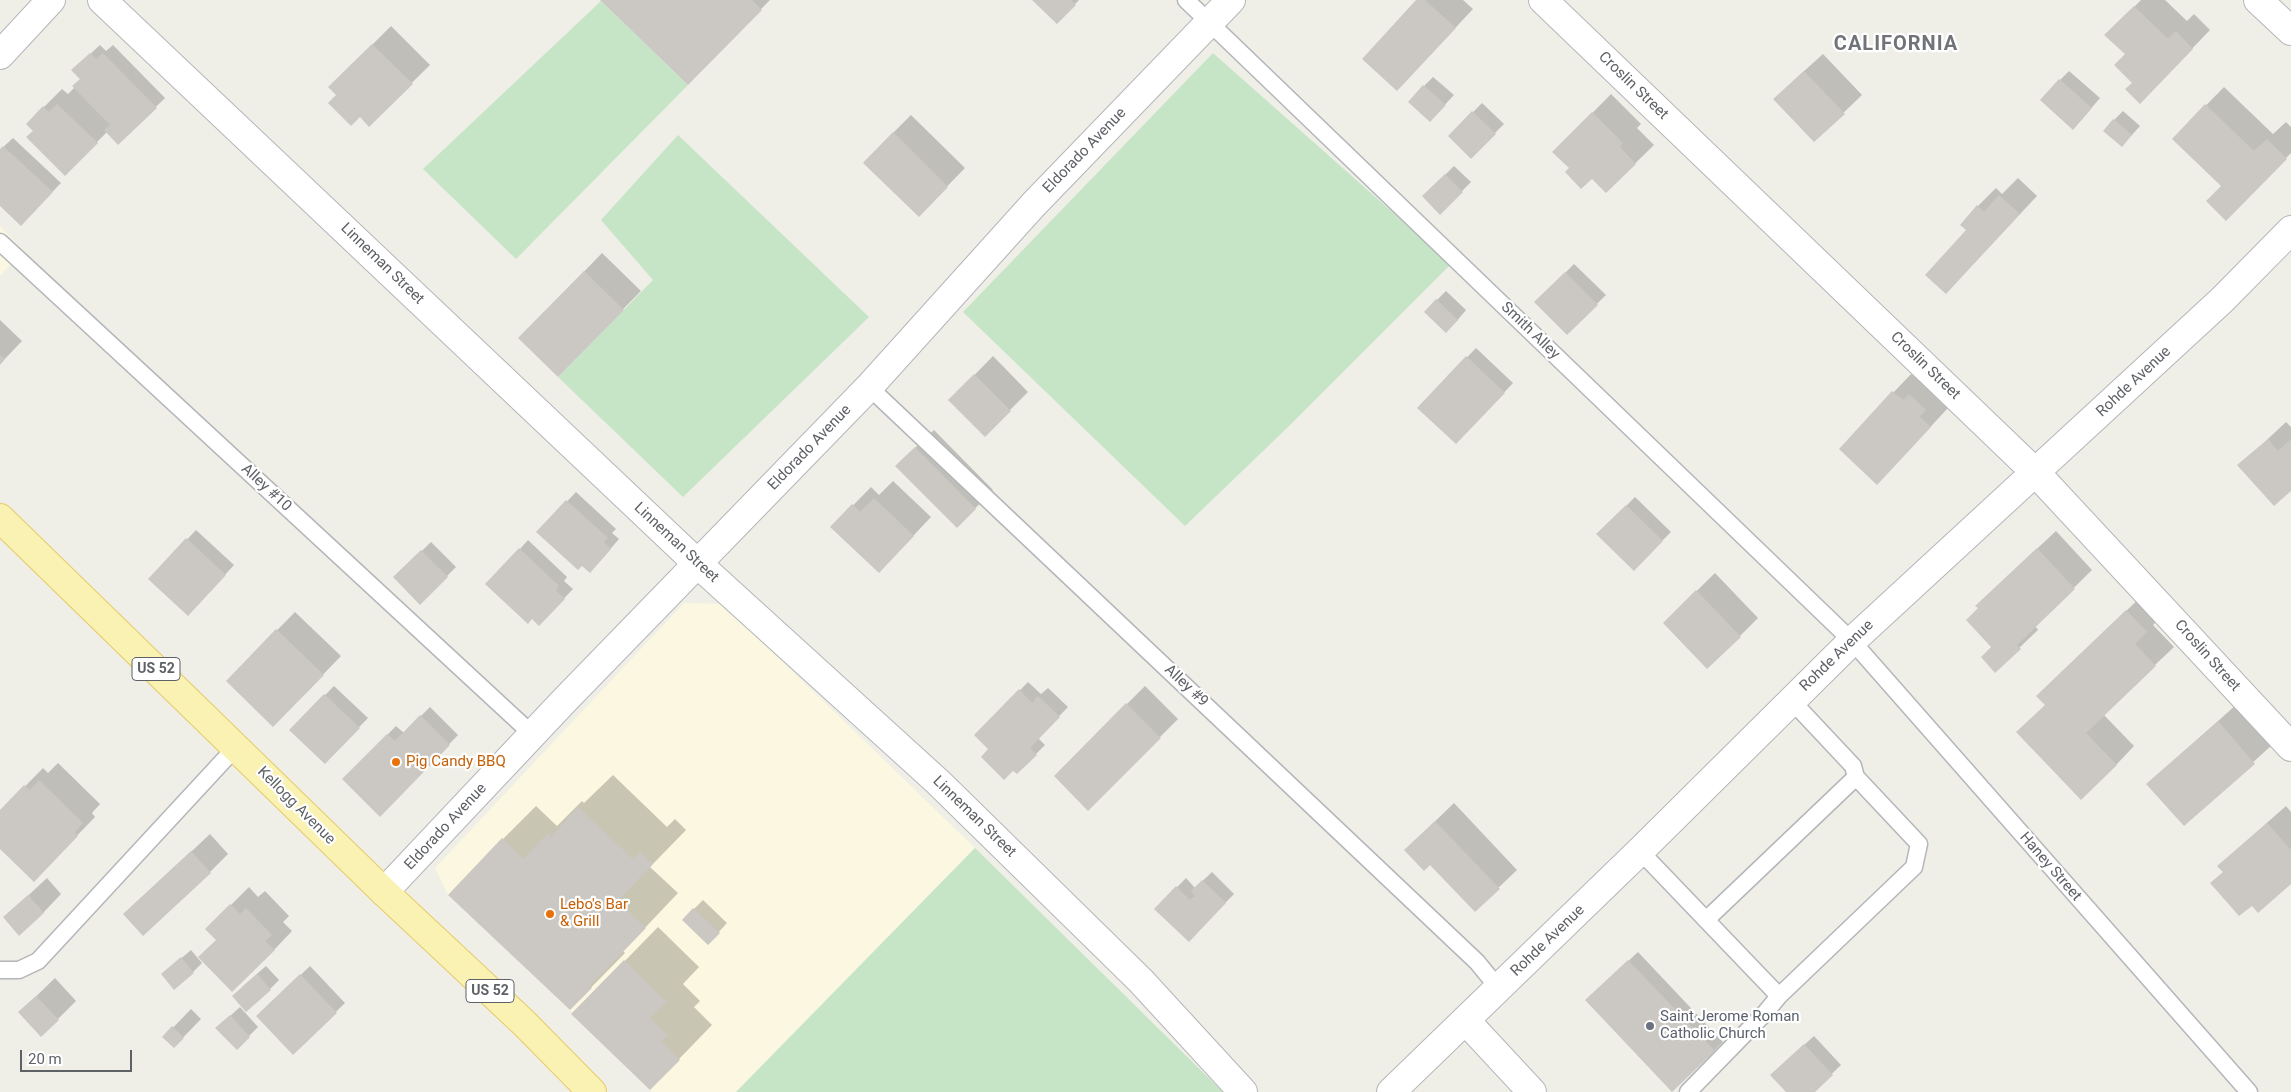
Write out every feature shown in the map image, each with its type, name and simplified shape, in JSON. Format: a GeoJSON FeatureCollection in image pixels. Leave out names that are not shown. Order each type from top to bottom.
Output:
{"type":"FeatureCollection","features":[{"type":"Feature","properties":{"kind":"main road","name":"Kellogg Avenue"},"geometry":{"type":"LineString","coordinates":[[0,518],[384,892],[524,1023],[592,1092]]}},
{"type":"Feature","properties":{"kind":"street"},"geometry":{"type":"LineString","coordinates":[[0,55],[52,0]]}},
{"type":"Feature","properties":{"kind":"street","name":"Linneman Street"},"geometry":{"type":"LineString","coordinates":[[102,0],[698,564],[938,782],[1141,981],[1243,1092]]}},
{"type":"Feature","properties":{"kind":"street","name":"Eldorado Avenue"},"geometry":{"type":"LineString","coordinates":[[384,892],[533,735],[870,387],[1034,204],[1231,0]]}},
{"type":"Feature","properties":{"kind":"street","name":"Croslin Street"},"geometry":{"type":"LineString","coordinates":[[1543,0],[2036,472],[2291,747]]}},
{"type":"Feature","properties":{"kind":"street"},"geometry":{"type":"LineString","coordinates":[[2258,0],[2291,31]]}},
{"type":"Feature","properties":{"kind":"street","name":"Rohde Avenue"},"geometry":{"type":"LineString","coordinates":[[1391,1092],[1499,989],[1852,641],[2222,300],[2291,230]]}},
{"type":"Feature","properties":{"kind":"street"},"geometry":{"type":"LineString","coordinates":[[1466,1021],[1532,1092]]}},
{"type":"Feature","properties":{"kind":"lane","name":"Smith Alley"},"geometry":{"type":"LineString","coordinates":[[1186,0],[1852,641]]}},
{"type":"Feature","properties":{"kind":"lane","name":"Alley #10"},"geometry":{"type":"LineString","coordinates":[[0,242],[533,735]]}},
{"type":"Feature","properties":{"kind":"lane","name":"Alley #9"},"geometry":{"type":"LineString","coordinates":[[870,387],[1477,962],[1499,989]]}},
{"type":"Feature","properties":{"kind":"lane","name":"Haney Street"},"geometry":{"type":"LineString","coordinates":[[1852,641],[2249,1092]]}},
{"type":"Feature","properties":{"kind":"lane"},"geometry":{"type":"LineString","coordinates":[[1688,1092],[1765,1013],[1778,996],[1914,867],[1920,844],[1856,777],[1850,762],[1791,700]]}},
{"type":"Feature","properties":{"kind":"lane"},"geometry":{"type":"LineString","coordinates":[[0,970],[18,970],[38,961],[236,747]]}},
{"type":"Feature","properties":{"kind":"lane"},"geometry":{"type":"LineString","coordinates":[[1706,920],[1856,777]]}},
{"type":"Feature","properties":{"kind":"lane"},"geometry":{"type":"LineString","coordinates":[[1640,851],[1778,996]]}},
{"type":"Feature","properties":{"kind":"shaded area"},"geometry":{"type":"Polygon","coordinates":[[[0,226],[23,250],[0,276],[0,226]]]}},
{"type":"Feature","properties":{"kind":"shaded area"},"geometry":{"type":"Polygon","coordinates":[[[684,603],[723,604],[975,848],[736,1092],[652,1092],[570,1010],[448,895],[435,868],[684,603]]]}},
{"type":"Feature","properties":{"kind":"green space"},"geometry":{"type":"Polygon","coordinates":[[[601,1],[688,85],[516,259],[423,169],[601,1]]]}},
{"type":"Feature","properties":{"kind":"green space"},"geometry":{"type":"Polygon","coordinates":[[[1213,53],[1451,264],[1287,428],[1185,526],[963,312],[1213,53]]]}},
{"type":"Feature","properties":{"kind":"green space"},"geometry":{"type":"Polygon","coordinates":[[[678,135],[869,317],[683,497],[558,377],[653,280],[601,220],[678,135]]]}},
{"type":"Feature","properties":{"kind":"green space"},"geometry":{"type":"Polygon","coordinates":[[[975,848],[1223,1092],[736,1092],[975,848]]]}},
{"type":"Feature","properties":{"kind":"building"},"geometry":{"type":"Polygon","coordinates":[[[600,0],[752,0],[762,10],[688,85],[600,0]]]}},
{"type":"Feature","properties":{"kind":"building"},"geometry":{"type":"Polygon","coordinates":[[[1032,0],[1071,0],[1076,5],[1057,24],[1032,0]]]}},
{"type":"Feature","properties":{"kind":"building"},"geometry":{"type":"Polygon","coordinates":[[[1416,0],[1425,0],[1456,28],[1397,91],[1362,59],[1416,0]]]}},
{"type":"Feature","properties":{"kind":"building"},"geometry":{"type":"Polygon","coordinates":[[[2134,6],[2168,39],[2176,31],[2193,49],[2140,104],[2125,89],[2132,83],[2114,65],[2125,54],[2104,35],[2134,6]]]}},
{"type":"Feature","properties":{"kind":"building"},"geometry":{"type":"Polygon","coordinates":[[[372,44],[413,84],[369,127],[360,117],[351,126],[328,103],[336,95],[328,87],[372,44]]]}},
{"type":"Feature","properties":{"kind":"building"},"geometry":{"type":"Polygon","coordinates":[[[90,53],[96,59],[103,53],[157,108],[118,145],[104,130],[110,125],[72,86],[80,79],[71,70],[90,53]]]}},
{"type":"Feature","properties":{"kind":"building"},"geometry":{"type":"Polygon","coordinates":[[[1804,71],[1845,114],[1814,142],[1773,99],[1804,71]]]}},
{"type":"Feature","properties":{"kind":"building"},"geometry":{"type":"Polygon","coordinates":[[[2059,79],[2092,108],[2073,130],[2040,100],[2059,79]]]}},
{"type":"Feature","properties":{"kind":"building"},"geometry":{"type":"Polygon","coordinates":[[[1423,85],[1446,105],[1430,122],[1408,102],[1423,85]]]}},
{"type":"Feature","properties":{"kind":"building"},"geometry":{"type":"Polygon","coordinates":[[[57,104],[98,143],[65,176],[26,137],[33,131],[26,124],[43,106],[49,112],[57,104]]]}},
{"type":"Feature","properties":{"kind":"building"},"geometry":{"type":"Polygon","coordinates":[[[2205,104],[2254,151],[2267,139],[2287,159],[2226,221],[2206,201],[2221,186],[2172,139],[2205,104]]]}},
{"type":"Feature","properties":{"kind":"building"},"geometry":{"type":"Polygon","coordinates":[[[1472,111],[1496,134],[1471,159],[1448,136],[1472,111]]]}},
{"type":"Feature","properties":{"kind":"building"},"geometry":{"type":"Polygon","coordinates":[[[1592,112],[1623,143],[1620,147],[1636,164],[1606,193],[1592,179],[1581,189],[1565,172],[1569,168],[1552,152],[1592,112]]]}},
{"type":"Feature","properties":{"kind":"building"},"geometry":{"type":"Polygon","coordinates":[[[2113,119],[2132,135],[2122,147],[2103,131],[2113,119]]]}},
{"type":"Feature","properties":{"kind":"building"},"geometry":{"type":"Polygon","coordinates":[[[893,132],[948,187],[919,217],[863,163],[893,132]]]}},
{"type":"Feature","properties":{"kind":"building"},"geometry":{"type":"Polygon","coordinates":[[[3,146],[53,192],[21,226],[0,206],[0,149],[3,146]]]}},
{"type":"Feature","properties":{"kind":"building"},"geometry":{"type":"Polygon","coordinates":[[[1445,174],[1463,192],[1440,215],[1422,196],[1445,174]]]}},
{"type":"Feature","properties":{"kind":"building"},"geometry":{"type":"Polygon","coordinates":[[[1999,195],[2020,214],[1946,294],[1925,275],[1966,230],[1960,225],[1977,205],[1984,212],[1999,195]]]}},
{"type":"Feature","properties":{"kind":"building"},"geometry":{"type":"Polygon","coordinates":[[[584,271],[624,310],[558,377],[518,338],[584,271]]]}},
{"type":"Feature","properties":{"kind":"building"},"geometry":{"type":"Polygon","coordinates":[[[1565,272],[1598,305],[1567,335],[1534,302],[1565,272]]]}},
{"type":"Feature","properties":{"kind":"building"},"geometry":{"type":"Polygon","coordinates":[[[1436,299],[1458,320],[1446,333],[1424,312],[1436,299]]]}},
{"type":"Feature","properties":{"kind":"building"},"geometry":{"type":"Polygon","coordinates":[[[0,355],[5,359],[0,365],[0,355]]]}},
{"type":"Feature","properties":{"kind":"building"},"geometry":{"type":"Polygon","coordinates":[[[1466,356],[1505,393],[1456,444],[1417,408],[1466,356]]]}},
{"type":"Feature","properties":{"kind":"building"},"geometry":{"type":"Polygon","coordinates":[[[974,374],[1011,411],[985,437],[948,400],[974,374]]]}},
{"type":"Feature","properties":{"kind":"building"},"geometry":{"type":"Polygon","coordinates":[[[1892,391],[1903,400],[1909,394],[1926,410],[1920,417],[1931,427],[1877,485],[1839,449],[1892,391]]]}},
{"type":"Feature","properties":{"kind":"building"},"geometry":{"type":"Polygon","coordinates":[[[2268,439],[2278,451],[2291,439],[2291,491],[2274,506],[2237,465],[2268,439]]]}},
{"type":"Feature","properties":{"kind":"building"},"geometry":{"type":"Polygon","coordinates":[[[915,447],[976,509],[957,528],[895,466],[915,447]]]}},
{"type":"Feature","properties":{"kind":"building"},"geometry":{"type":"Polygon","coordinates":[[[874,498],[914,536],[879,573],[830,527],[852,504],[860,512],[874,498]]]}},
{"type":"Feature","properties":{"kind":"building"},"geometry":{"type":"Polygon","coordinates":[[[566,500],[608,538],[604,542],[611,549],[590,573],[582,566],[578,570],[536,532],[566,500]]]}},
{"type":"Feature","properties":{"kind":"building"},"geometry":{"type":"Polygon","coordinates":[[[1626,505],[1663,541],[1634,571],[1596,534],[1626,505]]]}},
{"type":"Feature","properties":{"kind":"building"},"geometry":{"type":"Polygon","coordinates":[[[186,538],[226,575],[188,616],[148,579],[186,538]]]}},
{"type":"Feature","properties":{"kind":"building"},"geometry":{"type":"Polygon","coordinates":[[[519,548],[559,586],[556,591],[565,599],[539,626],[532,619],[528,624],[485,584],[519,548]]]}},
{"type":"Feature","properties":{"kind":"building"},"geometry":{"type":"Polygon","coordinates":[[[2037,548],[2075,589],[2017,645],[2021,649],[1995,673],[1981,657],[1991,647],[1966,620],[1978,608],[1975,606],[2037,548]]]}},
{"type":"Feature","properties":{"kind":"building"},"geometry":{"type":"Polygon","coordinates":[[[421,550],[448,577],[420,605],[393,577],[421,550]]]}},
{"type":"Feature","properties":{"kind":"building"},"geometry":{"type":"Polygon","coordinates":[[[1696,590],[1741,637],[1707,669],[1663,623],[1696,590]]]}},
{"type":"Feature","properties":{"kind":"building"},"geometry":{"type":"Polygon","coordinates":[[[2126,610],[2147,632],[2135,644],[2156,666],[2086,733],[2117,765],[2081,800],[2016,732],[2045,705],[2036,696],[2126,610]]]}},
{"type":"Feature","properties":{"kind":"building"},"geometry":{"type":"Polygon","coordinates":[[[276,629],[324,675],[273,727],[226,681],[276,629]]]}},
{"type":"Feature","properties":{"kind":"building"},"geometry":{"type":"Polygon","coordinates":[[[1019,689],[1032,703],[1038,696],[1060,717],[1030,748],[1037,755],[1017,774],[1013,771],[1004,780],[981,757],[988,749],[974,735],[1019,689]]]}},
{"type":"Feature","properties":{"kind":"building"},"geometry":{"type":"Polygon","coordinates":[[[324,694],[360,728],[325,764],[289,730],[324,694]]]}},
{"type":"Feature","properties":{"kind":"building"},"geometry":{"type":"Polygon","coordinates":[[[1126,703],[1161,738],[1088,811],[1054,776],[1126,703]]]}},
{"type":"Feature","properties":{"kind":"building","name":"Pig Candy BBQ"},"geometry":{"type":"Polygon","coordinates":[[[420,715],[450,745],[380,817],[342,779],[387,734],[395,741],[420,715]]]}},
{"type":"Feature","properties":{"kind":"building"},"geometry":{"type":"Polygon","coordinates":[[[2218,721],[2255,764],[2184,826],[2146,784],[2218,721]]]}},
{"type":"Feature","properties":{"kind":"building"},"geometry":{"type":"Polygon","coordinates":[[[39,780],[83,823],[75,832],[78,836],[34,882],[0,849],[0,810],[24,785],[30,790],[39,780]]]}},
{"type":"Feature","properties":{"kind":"building","name":"Lebo's Bar & Grill"},"geometry":{"type":"Polygon","coordinates":[[[578,807],[633,859],[640,852],[653,864],[618,901],[646,928],[590,986],[592,988],[570,1010],[448,895],[502,838],[523,859],[548,833],[551,837],[578,807]]]}},
{"type":"Feature","properties":{"kind":"building"},"geometry":{"type":"Polygon","coordinates":[[[1435,821],[1500,889],[1475,912],[1430,865],[1424,871],[1404,850],[1435,821]]]}},
{"type":"Feature","properties":{"kind":"building"},"geometry":{"type":"Polygon","coordinates":[[[2267,823],[2291,850],[2291,884],[2258,913],[2252,906],[2239,916],[2210,883],[2223,872],[2217,866],[2267,823]]]}},
{"type":"Feature","properties":{"kind":"building"},"geometry":{"type":"Polygon","coordinates":[[[191,851],[211,873],[143,936],[123,914],[191,851]]]}},
{"type":"Feature","properties":{"kind":"building"},"geometry":{"type":"Polygon","coordinates":[[[1202,880],[1226,903],[1189,942],[1154,909],[1176,886],[1190,900],[1195,896],[1191,891],[1202,880]]]}},
{"type":"Feature","properties":{"kind":"building"},"geometry":{"type":"Polygon","coordinates":[[[28,895],[44,913],[19,936],[3,917],[28,895]]]}},
{"type":"Feature","properties":{"kind":"building"},"geometry":{"type":"Polygon","coordinates":[[[230,904],[240,914],[246,908],[272,935],[265,941],[275,950],[232,992],[198,957],[216,940],[205,929],[230,904]]]}},
{"type":"Feature","properties":{"kind":"building"},"geometry":{"type":"Polygon","coordinates":[[[693,908],[720,933],[708,945],[682,920],[693,908]]]}},
{"type":"Feature","properties":{"kind":"building"},"geometry":{"type":"Polygon","coordinates":[[[181,957],[194,973],[174,990],[161,974],[181,957]]]}},
{"type":"Feature","properties":{"kind":"building"},"geometry":{"type":"Polygon","coordinates":[[[624,960],[667,1002],[650,1018],[668,1035],[661,1041],[680,1060],[650,1090],[571,1014],[624,960]]]}},
{"type":"Feature","properties":{"kind":"building","name":"Saint Jerome Roman Catholic Church"},"geometry":{"type":"Polygon","coordinates":[[[1628,960],[1715,1051],[1672,1092],[1585,1000],[1628,960]]]}},
{"type":"Feature","properties":{"kind":"building"},"geometry":{"type":"Polygon","coordinates":[[[257,974],[271,990],[246,1012],[232,996],[257,974]]]}},
{"type":"Feature","properties":{"kind":"building"},"geometry":{"type":"Polygon","coordinates":[[[300,974],[337,1013],[293,1055],[256,1016],[300,974]]]}},
{"type":"Feature","properties":{"kind":"building"},"geometry":{"type":"Polygon","coordinates":[[[36,996],[59,1020],[41,1037],[18,1012],[36,996]]]}},
{"type":"Feature","properties":{"kind":"building"},"geometry":{"type":"Polygon","coordinates":[[[230,1015],[250,1037],[237,1050],[215,1028],[230,1015]]]}},
{"type":"Feature","properties":{"kind":"building"},"geometry":{"type":"Polygon","coordinates":[[[172,1026],[184,1038],[174,1048],[162,1037],[172,1026]]]}},
{"type":"Feature","properties":{"kind":"building"},"geometry":{"type":"Polygon","coordinates":[[[1804,1044],[1833,1075],[1815,1092],[1786,1092],[1770,1075],[1804,1044]]]}},
{"type":"Feature","properties":{"kind":"place","name":"Pig Candy BBQ"},"geometry":{"type":"Point","coordinates":[396,762]}},
{"type":"Feature","properties":{"kind":"place","name":"Lebo's Bar & Grill"},"geometry":{"type":"Point","coordinates":[550,914]}},
{"type":"Feature","properties":{"kind":"place","name":"Saint Jerome Roman Catholic Church"},"geometry":{"type":"Point","coordinates":[1650,1026]}},
{"type":"Feature","properties":{"kind":"district","name":"CALIFORNIA"},"geometry":{"type":"Point","coordinates":[1896,45]}}]}
